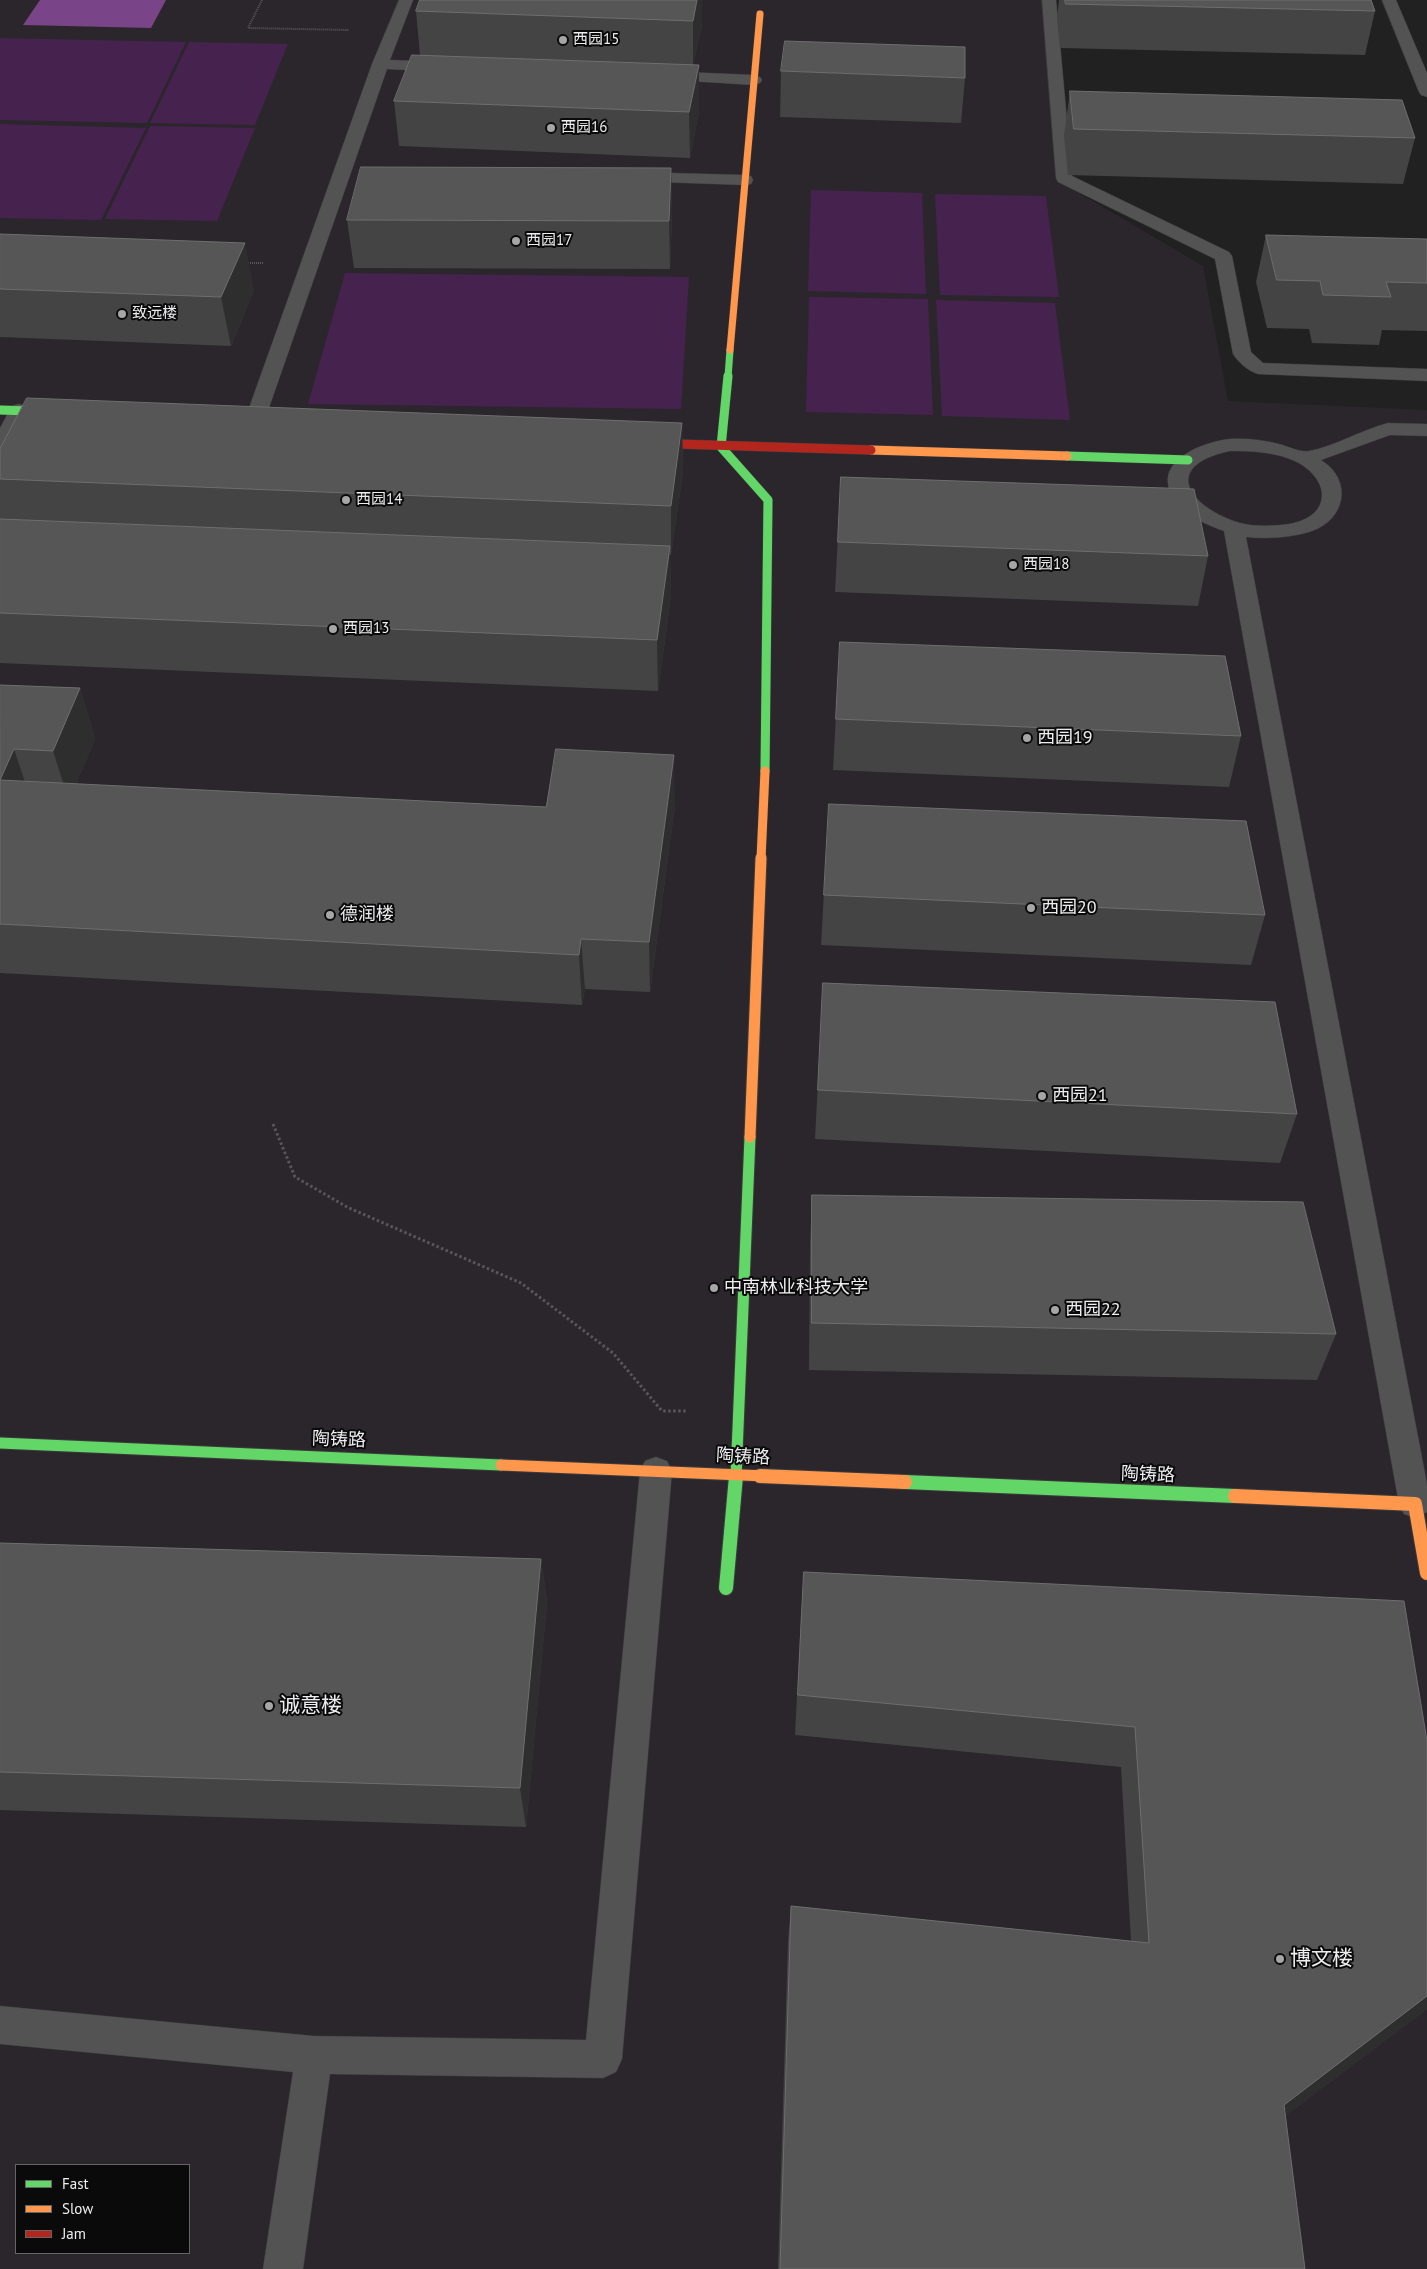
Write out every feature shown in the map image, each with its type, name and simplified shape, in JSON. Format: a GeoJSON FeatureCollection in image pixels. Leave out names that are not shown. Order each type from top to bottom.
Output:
{"type":"FeatureCollection","features":[{"type":"Feature","properties":{"kind":"street"},"geometry":{"type":"LineString","coordinates":[[254,422],[380,64],[406,0]]}},
{"type":"Feature","properties":{"kind":"street"},"geometry":{"type":"LineString","coordinates":[[1050,0],[1064,178],[1222,256],[1242,354],[1258,368],[1427,375]]}},
{"type":"Feature","properties":{"kind":"street"},"geometry":{"type":"LineString","coordinates":[[1389,0],[1396,22],[1427,92]]}},
{"type":"Feature","properties":{"kind":"street"},"geometry":{"type":"LineString","coordinates":[[726,1588],[736,1474],[764,824],[768,500],[721,447],[760,14]]}},
{"type":"Feature","properties":{"kind":"street"},"geometry":{"type":"LineString","coordinates":[[380,64],[459,68]]}},
{"type":"Feature","properties":{"kind":"street"},"geometry":{"type":"LineString","coordinates":[[646,75],[754,80]]}},
{"type":"Feature","properties":{"kind":"street"},"geometry":{"type":"LineString","coordinates":[[344,170],[363,170]]}},
{"type":"Feature","properties":{"kind":"street"},"geometry":{"type":"LineString","coordinates":[[618,177],[745,180]]}},
{"type":"Feature","properties":{"kind":"street"},"geometry":{"type":"LineString","coordinates":[[0,447],[10,410],[68,413]]}},
{"type":"Feature","properties":{"kind":"street"},"geometry":{"type":"LineString","coordinates":[[1306,459],[1388,429],[1427,430]]}},
{"type":"Feature","properties":{"kind":"street"},"geometry":{"type":"LineString","coordinates":[[632,442],[721,447],[1188,460]]}},
{"type":"Feature","properties":{"kind":"street"},"geometry":{"type":"LineString","coordinates":[[1230,445],[1258,446],[1283,450],[1306,459],[1323,471],[1333,485],[1335,500],[1328,513],[1313,524],[1291,530],[1263,532],[1234,528],[1202,514],[1189,505],[1178,489],[1178,474],[1188,460],[1206,451],[1230,445]]}},
{"type":"Feature","properties":{"kind":"street"},"geometry":{"type":"LineString","coordinates":[[1234,528],[1427,1573]]}},
{"type":"Feature","properties":{"kind":"street","name":"陶铸路"},"geometry":{"type":"LineString","coordinates":[[0,1442],[1415,1504]]}},
{"type":"Feature","properties":{"kind":"street"},"geometry":{"type":"LineString","coordinates":[[0,2025],[314,2055],[603,2059],[656,1470]]}},
{"type":"Feature","properties":{"kind":"street"},"geometry":{"type":"LineString","coordinates":[[283,2269],[314,2055]]}},
{"type":"Feature","properties":{"kind":"path"},"geometry":{"type":"LineString","coordinates":[[262,0],[248,28],[392,32]]}},
{"type":"Feature","properties":{"kind":"path"},"geometry":{"type":"LineString","coordinates":[[240,263],[310,264]]}},
{"type":"Feature","properties":{"kind":"path"},"geometry":{"type":"LineString","coordinates":[[273,1124],[295,1177],[349,1208],[521,1283],[613,1353],[662,1410],[739,1412]]}},
{"type":"Feature","properties":{"kind":"shaded area","name":"中南林业科技大学"},"geometry":{"type":"Polygon","coordinates":[[[0,0],[1044,0],[1057,180],[1203,266],[1228,401],[1427,410],[1427,2269],[0,2269],[0,0]]]}},
{"type":"Feature","properties":{"kind":"shaded area"},"geometry":{"type":"Polygon","coordinates":[[[40,0],[166,0],[151,28],[23,25],[40,0]]]}},
{"type":"Feature","properties":{"kind":"shaded area"},"geometry":{"type":"Polygon","coordinates":[[[0,38],[186,42],[147,123],[0,120],[0,38]]]}},
{"type":"Feature","properties":{"kind":"shaded area"},"geometry":{"type":"Polygon","coordinates":[[[189,42],[288,44],[255,125],[150,123],[189,42]]]}},
{"type":"Feature","properties":{"kind":"shaded area"},"geometry":{"type":"Polygon","coordinates":[[[0,124],[146,128],[101,220],[0,218],[0,124]]]}},
{"type":"Feature","properties":{"kind":"shaded area"},"geometry":{"type":"Polygon","coordinates":[[[150,126],[255,128],[217,221],[105,219],[150,126]]]}},
{"type":"Feature","properties":{"kind":"shaded area"},"geometry":{"type":"Polygon","coordinates":[[[811,190],[922,193],[926,294],[808,291],[811,190]]]}},
{"type":"Feature","properties":{"kind":"shaded area"},"geometry":{"type":"Polygon","coordinates":[[[935,194],[1046,196],[1059,297],[940,295],[935,194]]]}},
{"type":"Feature","properties":{"kind":"shaded area"},"geometry":{"type":"Polygon","coordinates":[[[345,273],[689,277],[681,409],[308,404],[345,273]]]}},
{"type":"Feature","properties":{"kind":"shaded area"},"geometry":{"type":"Polygon","coordinates":[[[809,297],[928,299],[933,415],[806,412],[809,297]]]}},
{"type":"Feature","properties":{"kind":"shaded area"},"geometry":{"type":"Polygon","coordinates":[[[936,300],[1055,303],[1070,420],[942,416],[936,300]]]}},
{"type":"Feature","properties":{"kind":"building"},"geometry":{"type":"Polygon","coordinates":[[[420,0],[697,0],[693,21],[416,11],[420,0]]]}},
{"type":"Feature","properties":{"kind":"building"},"geometry":{"type":"Polygon","coordinates":[[[1065,0],[1371,0],[1375,11],[1066,4],[1065,0]]]}},
{"type":"Feature","properties":{"kind":"building"},"geometry":{"type":"Polygon","coordinates":[[[785,41],[965,47],[965,78],[781,71],[785,41]]]}},
{"type":"Feature","properties":{"kind":"building"},"geometry":{"type":"Polygon","coordinates":[[[412,55],[699,65],[689,112],[394,101],[412,55]]]}},
{"type":"Feature","properties":{"kind":"building"},"geometry":{"type":"Polygon","coordinates":[[[1070,91],[1402,100],[1415,138],[1074,129],[1070,91]]]}},
{"type":"Feature","properties":{"kind":"building"},"geometry":{"type":"Polygon","coordinates":[[[361,167],[671,168],[669,221],[347,220],[361,167]]]}},
{"type":"Feature","properties":{"kind":"building"},"geometry":{"type":"Polygon","coordinates":[[[0,234],[245,243],[221,297],[0,289],[0,234]]]}},
{"type":"Feature","properties":{"kind":"building"},"geometry":{"type":"Polygon","coordinates":[[[1266,235],[1427,239],[1427,283],[1386,282],[1391,297],[1323,295],[1320,281],[1277,280],[1266,235]]]}},
{"type":"Feature","properties":{"kind":"building"},"geometry":{"type":"Polygon","coordinates":[[[27,398],[682,423],[671,506],[0,479],[0,449],[27,398]]]}},
{"type":"Feature","properties":{"kind":"building"},"geometry":{"type":"Polygon","coordinates":[[[841,477],[1194,489],[1208,556],[838,542],[841,477]]]}},
{"type":"Feature","properties":{"kind":"building"},"geometry":{"type":"Polygon","coordinates":[[[0,519],[670,546],[657,640],[0,613],[0,519]]]}},
{"type":"Feature","properties":{"kind":"building"},"geometry":{"type":"Polygon","coordinates":[[[840,642],[1225,656],[1241,736],[836,719],[840,642]]]}},
{"type":"Feature","properties":{"kind":"building"},"geometry":{"type":"Polygon","coordinates":[[[0,685],[80,688],[53,751],[14,749],[0,780],[0,685]]]}},
{"type":"Feature","properties":{"kind":"building","name":"德润楼"},"geometry":{"type":"Polygon","coordinates":[[[556,749],[674,755],[649,942],[581,939],[579,955],[0,924],[0,780],[546,807],[556,749]]]}},
{"type":"Feature","properties":{"kind":"building"},"geometry":{"type":"Polygon","coordinates":[[[829,804],[1246,821],[1265,915],[824,895],[829,804]]]}},
{"type":"Feature","properties":{"kind":"building"},"geometry":{"type":"Polygon","coordinates":[[[823,983],[1275,1002],[1297,1114],[818,1090],[823,983]]]}},
{"type":"Feature","properties":{"kind":"building"},"geometry":{"type":"Polygon","coordinates":[[[812,1195],[1303,1202],[1336,1334],[812,1323],[812,1195]]]}},
{"type":"Feature","properties":{"kind":"building","name":"诚意楼"},"geometry":{"type":"Polygon","coordinates":[[[0,1543],[541,1559],[520,1788],[0,1772],[0,1543]]]}},
{"type":"Feature","properties":{"kind":"building","name":"博文楼"},"geometry":{"type":"Polygon","coordinates":[[[804,1572],[1404,1601],[1427,1741],[1427,1996],[1284,2105],[1305,2269],[780,2269],[791,1906],[1149,1943],[1135,1727],[798,1695],[804,1572]]]}},
{"type":"Feature","properties":{"kind":"traffic: fast"},"geometry":{"type":"LineString","coordinates":[[730,350],[721,447],[768,500],[765,771]]}},
{"type":"Feature","properties":{"kind":"traffic: fast"},"geometry":{"type":"LineString","coordinates":[[0,410],[58,412]]}},
{"type":"Feature","properties":{"kind":"traffic: fast"},"geometry":{"type":"LineString","coordinates":[[1067,456],[1188,460]]}},
{"type":"Feature","properties":{"kind":"traffic: fast"},"geometry":{"type":"LineString","coordinates":[[726,1588],[736,1474],[750,1137]]}},
{"type":"Feature","properties":{"kind":"traffic: fast"},"geometry":{"type":"LineString","coordinates":[[0,1443],[501,1465]]}},
{"type":"Feature","properties":{"kind":"traffic: fast"},"geometry":{"type":"LineString","coordinates":[[905,1482],[1235,1496]]}},
{"type":"Feature","properties":{"kind":"traffic: slow"},"geometry":{"type":"LineString","coordinates":[[730,350],[760,14]]}},
{"type":"Feature","properties":{"kind":"traffic: slow"},"geometry":{"type":"LineString","coordinates":[[871,450],[1067,456]]}},
{"type":"Feature","properties":{"kind":"traffic: slow"},"geometry":{"type":"LineString","coordinates":[[750,1137],[765,771]]}},
{"type":"Feature","properties":{"kind":"traffic: slow"},"geometry":{"type":"LineString","coordinates":[[501,1465],[905,1482]]}},
{"type":"Feature","properties":{"kind":"traffic: slow"},"geometry":{"type":"LineString","coordinates":[[1235,1496],[1415,1504],[1427,1573]]}},
{"type":"Feature","properties":{"kind":"traffic: jam"},"geometry":{"type":"LineString","coordinates":[[645,443],[871,450]]}},
{"type":"Feature","properties":{"kind":"place","name":"西园15"},"geometry":{"type":"Point","coordinates":[563,40]}},
{"type":"Feature","properties":{"kind":"place","name":"西园16"},"geometry":{"type":"Point","coordinates":[551,128]}},
{"type":"Feature","properties":{"kind":"place","name":"西园17"},"geometry":{"type":"Point","coordinates":[516,241]}},
{"type":"Feature","properties":{"kind":"place","name":"致远楼"},"geometry":{"type":"Point","coordinates":[122,314]}},
{"type":"Feature","properties":{"kind":"place","name":"西园14"},"geometry":{"type":"Point","coordinates":[346,500]}},
{"type":"Feature","properties":{"kind":"place","name":"西园18"},"geometry":{"type":"Point","coordinates":[1013,565]}},
{"type":"Feature","properties":{"kind":"place","name":"西园13"},"geometry":{"type":"Point","coordinates":[333,629]}},
{"type":"Feature","properties":{"kind":"place","name":"西园19"},"geometry":{"type":"Point","coordinates":[1027,738]}},
{"type":"Feature","properties":{"kind":"place","name":"西园20"},"geometry":{"type":"Point","coordinates":[1031,908]}},
{"type":"Feature","properties":{"kind":"place","name":"德润楼"},"geometry":{"type":"Point","coordinates":[330,915]}},
{"type":"Feature","properties":{"kind":"place","name":"西园21"},"geometry":{"type":"Point","coordinates":[1042,1096]}},
{"type":"Feature","properties":{"kind":"place","name":"中南林业科技大学"},"geometry":{"type":"Point","coordinates":[714,1288]}},
{"type":"Feature","properties":{"kind":"place","name":"西园22"},"geometry":{"type":"Point","coordinates":[1055,1310]}},
{"type":"Feature","properties":{"kind":"place","name":"诚意楼"},"geometry":{"type":"Point","coordinates":[269,1706]}},
{"type":"Feature","properties":{"kind":"place","name":"博文楼"},"geometry":{"type":"Point","coordinates":[1280,1959]}}]}
